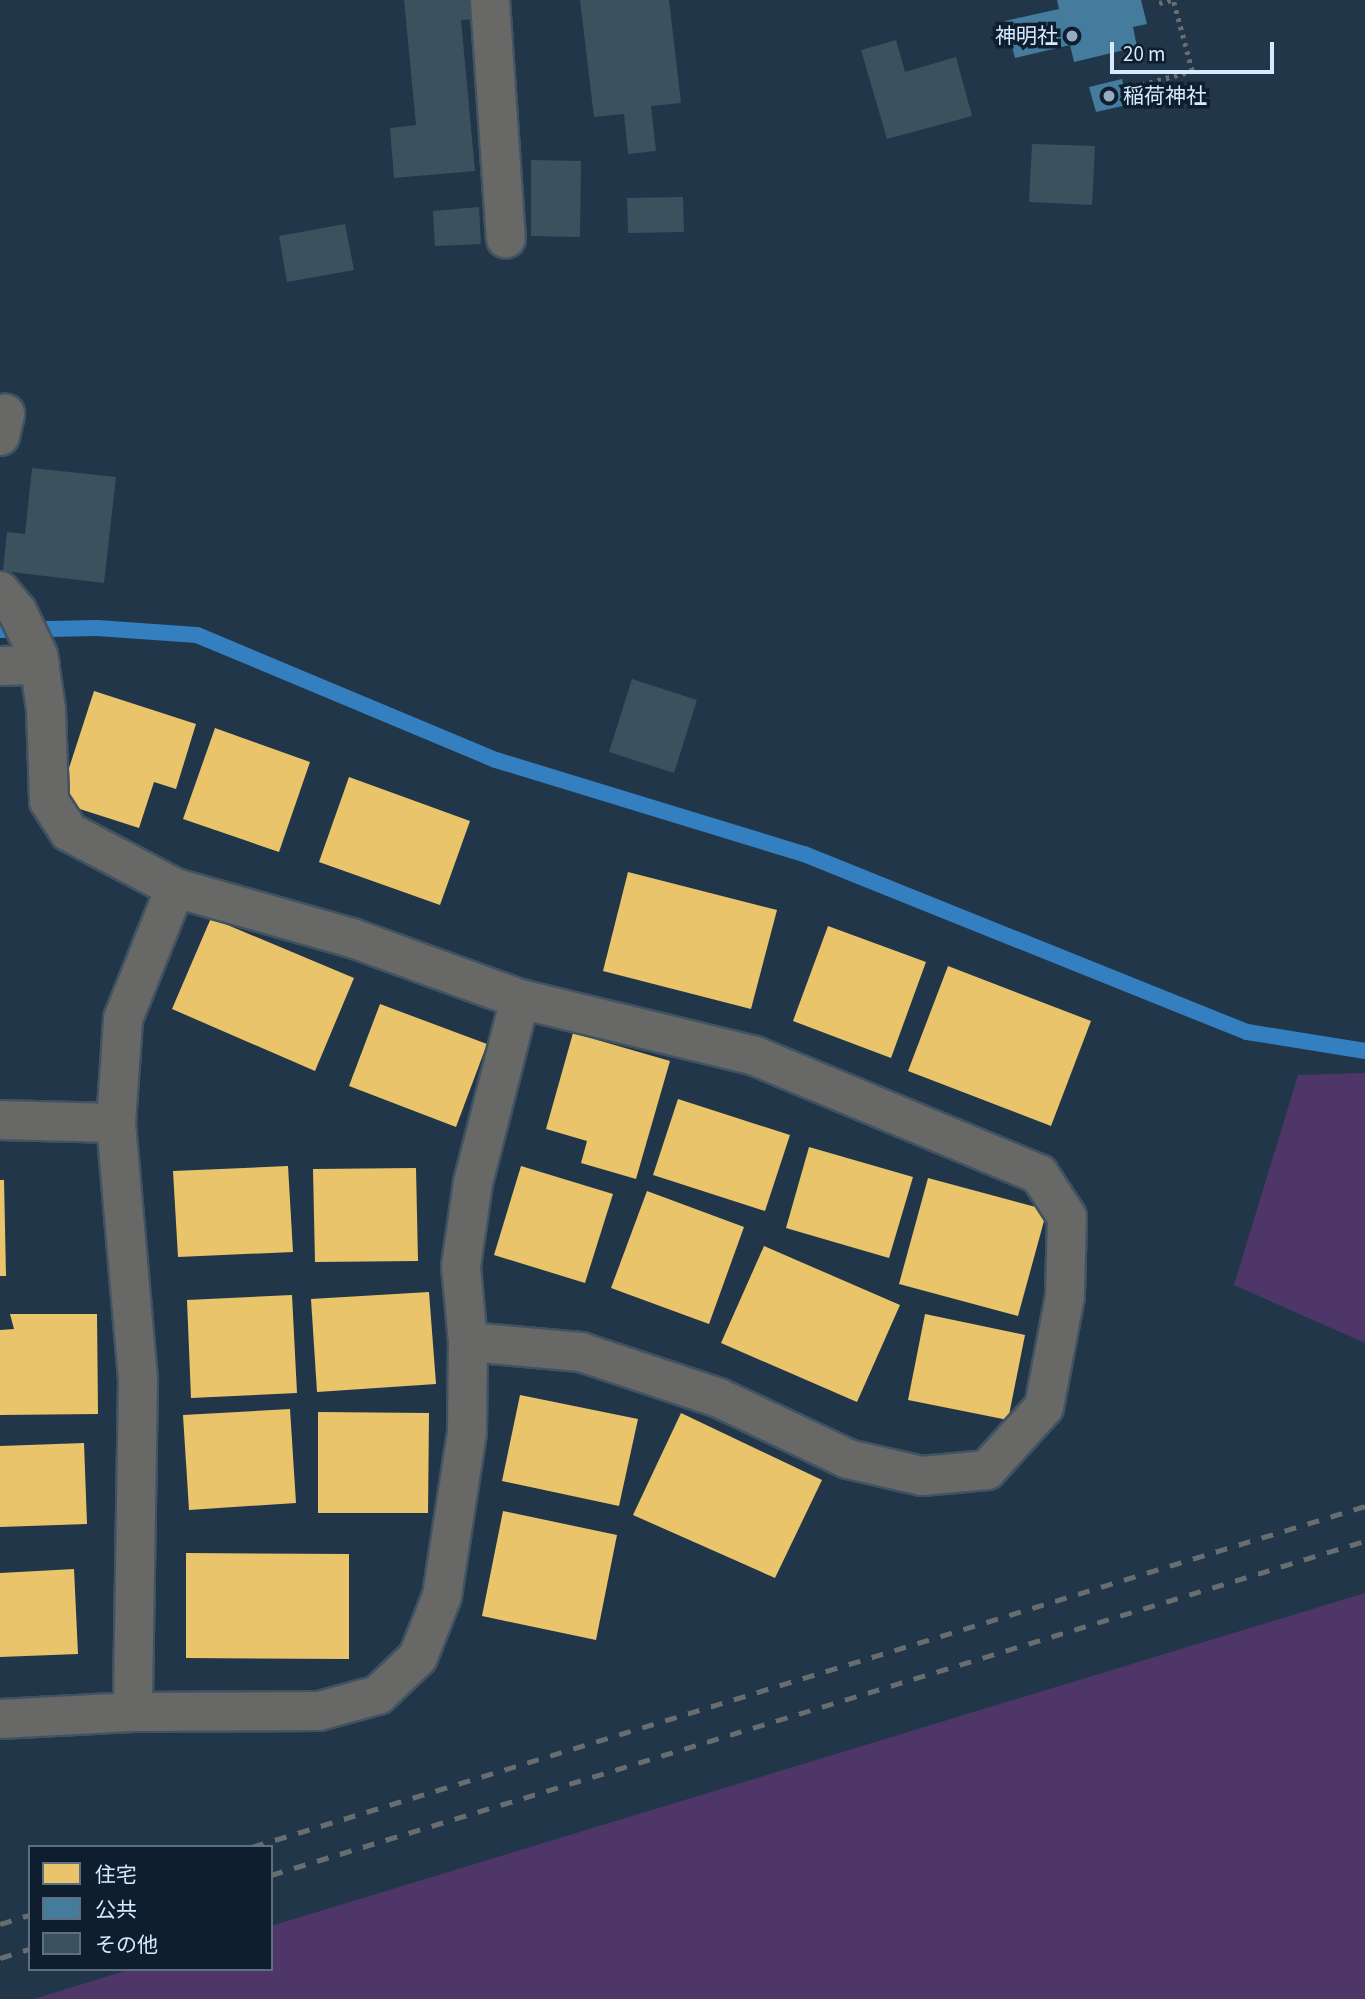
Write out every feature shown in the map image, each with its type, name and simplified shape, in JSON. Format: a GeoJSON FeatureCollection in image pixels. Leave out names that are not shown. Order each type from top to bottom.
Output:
{"type":"FeatureCollection","features":[{"type":"Feature","properties":{"kind":"street"},"geometry":{"type":"LineString","coordinates":[[490,0],[506,238]]}},
{"type":"Feature","properties":{"kind":"street"},"geometry":{"type":"LineString","coordinates":[[8,601],[39,660],[46,709],[49,801],[69,832],[175,888],[352,939],[520,999],[755,1056],[1039,1174],[1067,1217],[1065,1296],[1044,1407],[987,1470],[922,1476],[848,1459],[719,1398],[581,1352],[468,1342]]}},
{"type":"Feature","properties":{"kind":"street"},"geometry":{"type":"LineString","coordinates":[[0,666],[39,660]]}},
{"type":"Feature","properties":{"kind":"street"},"geometry":{"type":"LineString","coordinates":[[132,1712],[138,1381],[116,1123],[123,1018],[175,888]]}},
{"type":"Feature","properties":{"kind":"street"},"geometry":{"type":"LineString","coordinates":[[0,1719],[132,1712],[319,1711],[378,1695],[418,1657],[442,1596],[467,1433],[468,1342],[461,1266],[473,1183],[520,999]]}},
{"type":"Feature","properties":{"kind":"street"},"geometry":{"type":"LineString","coordinates":[[0,1120],[116,1123]]}},
{"type":"Feature","properties":{"kind":"path"},"geometry":{"type":"LineString","coordinates":[[1133,87],[1192,71],[1173,0],[1159,3]]}},
{"type":"Feature","properties":{"kind":"shaded area"},"geometry":{"type":"Polygon","coordinates":[[[1365,1073],[1365,1343],[1234,1285],[1298,1075],[1365,1073]]]}},
{"type":"Feature","properties":{"kind":"shaded area"},"geometry":{"type":"Polygon","coordinates":[[[1365,1593],[1365,1999],[34,1999],[125,1971],[273,1971],[273,1925],[1365,1593]]]}},
{"type":"Feature","properties":{"kind":"building: 住宅"},"geometry":{"type":"Polygon","coordinates":[[[94,691],[196,724],[176,789],[154,782],[139,828],[58,802],[94,691]]]}},
{"type":"Feature","properties":{"kind":"building: 住宅"},"geometry":{"type":"Polygon","coordinates":[[[215,728],[310,762],[279,852],[183,819],[215,728]]]}},
{"type":"Feature","properties":{"kind":"building: 住宅"},"geometry":{"type":"Polygon","coordinates":[[[349,777],[470,821],[440,905],[319,862],[349,777]]]}},
{"type":"Feature","properties":{"kind":"building: 住宅"},"geometry":{"type":"Polygon","coordinates":[[[628,872],[777,910],[751,1009],[603,971],[628,872]]]}},
{"type":"Feature","properties":{"kind":"building: 住宅"},"geometry":{"type":"Polygon","coordinates":[[[211,918],[354,978],[315,1071],[172,1009],[211,918]]]}},
{"type":"Feature","properties":{"kind":"building: 住宅"},"geometry":{"type":"Polygon","coordinates":[[[828,926],[926,962],[891,1058],[793,1021],[828,926]]]}},
{"type":"Feature","properties":{"kind":"building: 住宅"},"geometry":{"type":"Polygon","coordinates":[[[948,966],[1091,1021],[1051,1126],[908,1071],[948,966]]]}},
{"type":"Feature","properties":{"kind":"building: 住宅"},"geometry":{"type":"Polygon","coordinates":[[[380,1004],[487,1044],[456,1127],[349,1086],[380,1004]]]}},
{"type":"Feature","properties":{"kind":"building: 住宅"},"geometry":{"type":"Polygon","coordinates":[[[573,1033],[670,1061],[636,1179],[581,1163],[587,1141],[546,1129],[573,1033]]]}},
{"type":"Feature","properties":{"kind":"building: 住宅"},"geometry":{"type":"Polygon","coordinates":[[[678,1099],[790,1135],[765,1211],[653,1175],[678,1099]]]}},
{"type":"Feature","properties":{"kind":"building: 住宅"},"geometry":{"type":"Polygon","coordinates":[[[809,1147],[913,1177],[889,1258],[786,1228],[809,1147]]]}},
{"type":"Feature","properties":{"kind":"building: 住宅"},"geometry":{"type":"Polygon","coordinates":[[[288,1166],[293,1252],[178,1257],[173,1171],[288,1166]]]}},
{"type":"Feature","properties":{"kind":"building: 住宅"},"geometry":{"type":"Polygon","coordinates":[[[521,1166],[613,1194],[585,1283],[494,1255],[521,1166]]]}},
{"type":"Feature","properties":{"kind":"building: 住宅"},"geometry":{"type":"Polygon","coordinates":[[[416,1168],[418,1261],[315,1262],[313,1169],[416,1168]]]}},
{"type":"Feature","properties":{"kind":"building: 住宅"},"geometry":{"type":"Polygon","coordinates":[[[928,1178],[1047,1210],[1018,1316],[899,1284],[928,1178]]]}},
{"type":"Feature","properties":{"kind":"building: 住宅"},"geometry":{"type":"Polygon","coordinates":[[[0,1180],[4,1180],[6,1276],[0,1276],[0,1180]]]}},
{"type":"Feature","properties":{"kind":"building: 住宅"},"geometry":{"type":"Polygon","coordinates":[[[647,1191],[744,1227],[709,1324],[611,1288],[647,1191]]]}},
{"type":"Feature","properties":{"kind":"building: 住宅"},"geometry":{"type":"Polygon","coordinates":[[[764,1246],[900,1305],[857,1402],[721,1343],[764,1246]]]}},
{"type":"Feature","properties":{"kind":"building: 住宅"},"geometry":{"type":"Polygon","coordinates":[[[429,1292],[436,1384],[317,1392],[311,1299],[429,1292]]]}},
{"type":"Feature","properties":{"kind":"building: 住宅"},"geometry":{"type":"Polygon","coordinates":[[[292,1295],[297,1393],[191,1398],[187,1300],[292,1295]]]}},
{"type":"Feature","properties":{"kind":"building: 住宅"},"geometry":{"type":"Polygon","coordinates":[[[10,1314],[97,1314],[98,1414],[0,1415],[0,1330],[14,1329],[10,1314]]]}},
{"type":"Feature","properties":{"kind":"building: 住宅"},"geometry":{"type":"Polygon","coordinates":[[[925,1314],[1025,1335],[1008,1420],[908,1400],[925,1314]]]}},
{"type":"Feature","properties":{"kind":"building: 住宅"},"geometry":{"type":"Polygon","coordinates":[[[520,1395],[638,1419],[619,1506],[502,1481],[520,1395]]]}},
{"type":"Feature","properties":{"kind":"building: 住宅"},"geometry":{"type":"Polygon","coordinates":[[[290,1409],[296,1503],[189,1510],[183,1415],[290,1409]]]}},
{"type":"Feature","properties":{"kind":"building: 住宅"},"geometry":{"type":"Polygon","coordinates":[[[318,1412],[429,1413],[428,1513],[318,1513],[318,1412]]]}},
{"type":"Feature","properties":{"kind":"building: 住宅"},"geometry":{"type":"Polygon","coordinates":[[[681,1413],[822,1480],[775,1578],[633,1515],[681,1413]]]}},
{"type":"Feature","properties":{"kind":"building: 住宅"},"geometry":{"type":"Polygon","coordinates":[[[84,1443],[87,1524],[0,1527],[0,1446],[84,1443]]]}},
{"type":"Feature","properties":{"kind":"building: 住宅"},"geometry":{"type":"Polygon","coordinates":[[[503,1511],[617,1535],[596,1640],[482,1616],[503,1511]]]}},
{"type":"Feature","properties":{"kind":"building: 住宅"},"geometry":{"type":"Polygon","coordinates":[[[186,1553],[349,1554],[349,1659],[186,1658],[186,1553]]]}},
{"type":"Feature","properties":{"kind":"building: 住宅"},"geometry":{"type":"Polygon","coordinates":[[[74,1569],[78,1654],[0,1657],[0,1573],[74,1569]]]}},
{"type":"Feature","properties":{"kind":"building: 公共","name":"神明社"},"geometry":{"type":"Polygon","coordinates":[[[1057,0],[1141,0],[1147,24],[1133,27],[1137,47],[1074,62],[1070,45],[1015,58],[1005,21],[1059,9],[1057,0]]]}},
{"type":"Feature","properties":{"kind":"building: 公共","name":"稲荷神社"},"geometry":{"type":"Polygon","coordinates":[[[1122,79],[1127,105],[1096,112],[1089,87],[1122,79]]]}},
{"type":"Feature","properties":{"kind":"building: その他"},"geometry":{"type":"Polygon","coordinates":[[[404,0],[473,0],[475,19],[461,20],[475,171],[394,178],[390,128],[416,125],[404,0]]]}},
{"type":"Feature","properties":{"kind":"building: その他"},"geometry":{"type":"Polygon","coordinates":[[[580,0],[669,0],[681,103],[651,106],[656,151],[628,154],[624,114],[594,117],[580,0]]]}},
{"type":"Feature","properties":{"kind":"building: その他"},"geometry":{"type":"Polygon","coordinates":[[[896,40],[905,72],[956,57],[972,116],[887,139],[861,50],[896,40]]]}},
{"type":"Feature","properties":{"kind":"building: その他"},"geometry":{"type":"Polygon","coordinates":[[[1032,144],[1095,146],[1092,205],[1029,202],[1032,144]]]}},
{"type":"Feature","properties":{"kind":"building: その他"},"geometry":{"type":"Polygon","coordinates":[[[531,160],[581,161],[580,237],[531,236],[531,160]]]}},
{"type":"Feature","properties":{"kind":"building: その他"},"geometry":{"type":"Polygon","coordinates":[[[683,197],[684,232],[628,233],[627,198],[683,197]]]}},
{"type":"Feature","properties":{"kind":"building: その他"},"geometry":{"type":"Polygon","coordinates":[[[479,207],[481,244],[435,246],[433,211],[479,207]]]}},
{"type":"Feature","properties":{"kind":"building: その他"},"geometry":{"type":"Polygon","coordinates":[[[345,224],[354,270],[287,282],[279,236],[345,224]]]}},
{"type":"Feature","properties":{"kind":"building: その他"},"geometry":{"type":"Polygon","coordinates":[[[32,468],[116,477],[104,583],[3,571],[7,532],[25,534],[32,468]]]}},
{"type":"Feature","properties":{"kind":"building: その他"},"geometry":{"type":"Polygon","coordinates":[[[632,679],[697,700],[674,773],[609,752],[632,679]]]}},
{"type":"Feature","properties":{"kind":"waterway"},"geometry":{"type":"LineString","coordinates":[[0,630],[97,628],[197,635],[496,760],[804,854],[1247,1032],[1365,1051]]}},
{"type":"Feature","properties":{"kind":"railway"},"geometry":{"type":"LineString","coordinates":[[259,1845],[1365,1506]]}},
{"type":"Feature","properties":{"kind":"railway"},"geometry":{"type":"LineString","coordinates":[[273,1874],[1365,1541]]}},
{"type":"Feature","properties":{"kind":"railway"},"geometry":{"type":"LineString","coordinates":[[0,1924],[28,1916]]}},
{"type":"Feature","properties":{"kind":"railway"},"geometry":{"type":"LineString","coordinates":[[0,1958],[28,1950]]}},
{"type":"Feature","properties":{"kind":"place","name":"神明社"},"geometry":{"type":"Point","coordinates":[1072,36]}},
{"type":"Feature","properties":{"kind":"place","name":"稲荷神社"},"geometry":{"type":"Point","coordinates":[1109,96]}}]}
